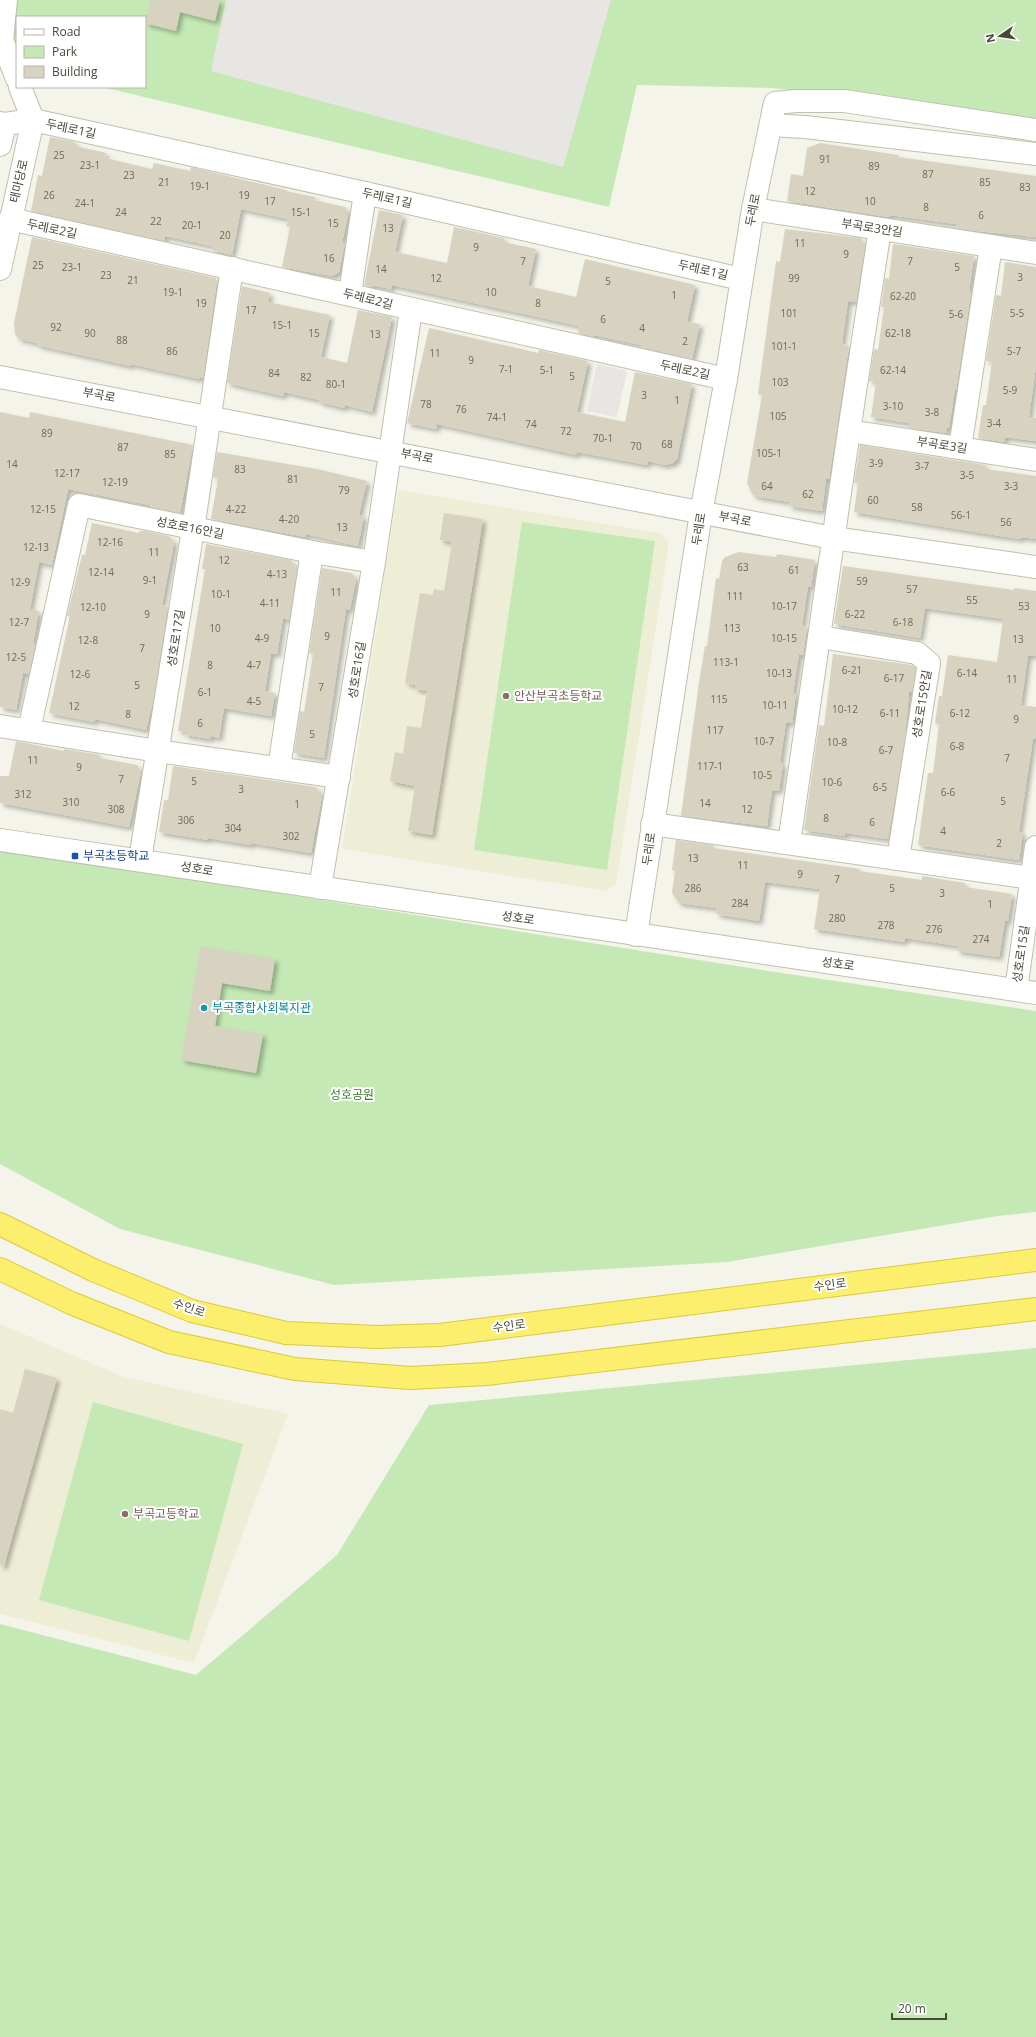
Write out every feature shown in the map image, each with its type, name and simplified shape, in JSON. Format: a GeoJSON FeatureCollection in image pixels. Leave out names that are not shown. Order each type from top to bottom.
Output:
{"type":"FeatureCollection","features":[{"type":"Feature","properties":{"kind":"highway","name":"수인로"},"geometry":{"type":"LineString","coordinates":[[0,1224],[93,1270],[192,1311],[286,1333],[377,1337],[440,1335],[977,1266],[1036,1260]]}},
{"type":"Feature","properties":{"kind":"highway"},"geometry":{"type":"LineString","coordinates":[[977,1266],[1036,1244]]}},
{"type":"Feature","properties":{"kind":"highway"},"geometry":{"type":"LineString","coordinates":[[0,1269],[72,1303],[169,1342],[295,1369],[410,1378],[487,1374],[1036,1308]]}},
{"type":"Feature","properties":{"kind":"highway"},"geometry":{"type":"LineString","coordinates":[[996,1312],[1036,1322]]}},
{"type":"Feature","properties":{"kind":"street"},"geometry":{"type":"LineString","coordinates":[[6,0],[2,40],[16,76]]}},
{"type":"Feature","properties":{"kind":"street"},"geometry":{"type":"LineString","coordinates":[[0,145],[2,124],[33,120],[20,88]]}},
{"type":"Feature","properties":{"kind":"street","name":"두레로"},"geometry":{"type":"LineString","coordinates":[[636,935],[701,513],[726,379],[752,209],[775,103],[796,101],[844,101],[1036,130]]}},
{"type":"Feature","properties":{"kind":"street","name":"두레로1길"},"geometry":{"type":"LineString","coordinates":[[33,120],[365,193],[741,279]]}},
{"type":"Feature","properties":{"kind":"street","name":"태마당로"},"geometry":{"type":"LineString","coordinates":[[0,269],[33,120]]}},
{"type":"Feature","properties":{"kind":"street"},"geometry":{"type":"LineString","coordinates":[[771,125],[805,127],[1036,154]]}},
{"type":"Feature","properties":{"kind":"street"},"geometry":{"type":"LineString","coordinates":[[350,294],[365,193]]}},
{"type":"Feature","properties":{"kind":"street","name":"부곡로3안길"},"geometry":{"type":"LineString","coordinates":[[752,209],[1036,253]]}},
{"type":"Feature","properties":{"kind":"street","name":"두레로2길"},"geometry":{"type":"LineString","coordinates":[[10,219],[350,294],[411,310],[726,379]]}},
{"type":"Feature","properties":{"kind":"street"},"geometry":{"type":"LineString","coordinates":[[789,843],[880,229]]}},
{"type":"Feature","properties":{"kind":"street"},"geometry":{"type":"LineString","coordinates":[[960,448],[991,246]]}},
{"type":"Feature","properties":{"kind":"street","name":"성호로17길"},"geometry":{"type":"LineString","coordinates":[[140,860],[193,529],[232,268]]}},
{"type":"Feature","properties":{"kind":"street","name":"성호로16길"},"geometry":{"type":"LineString","coordinates":[[320,888],[374,562],[411,310]]}},
{"type":"Feature","properties":{"kind":"street","name":"부곡로"},"geometry":{"type":"LineString","coordinates":[[0,377],[660,503],[701,513],[833,538],[1036,567]]}},
{"type":"Feature","properties":{"kind":"street","name":"부곡로3길"},"geometry":{"type":"LineString","coordinates":[[849,431],[1036,460]]}},
{"type":"Feature","properties":{"kind":"street","name":"성호로16안길"},"geometry":{"type":"LineString","coordinates":[[29,730],[78,505],[312,552],[374,562]]}},
{"type":"Feature","properties":{"kind":"street"},"geometry":{"type":"LineString","coordinates":[[279,768],[312,552]]}},
{"type":"Feature","properties":{"kind":"street","name":"성호로15안길"},"geometry":{"type":"LineString","coordinates":[[820,638],[917,652],[929,663],[898,859]]}},
{"type":"Feature","properties":{"kind":"street"},"geometry":{"type":"LineString","coordinates":[[0,726],[158,751],[339,777]]}},
{"type":"Feature","properties":{"kind":"street"},"geometry":{"type":"LineString","coordinates":[[652,824],[1031,878]]}},
{"type":"Feature","properties":{"kind":"street","name":"성호로"},"geometry":{"type":"LineString","coordinates":[[0,840],[1026,992]]}},
{"type":"Feature","properties":{"kind":"street","name":"성호로15길"},"geometry":{"type":"LineString","coordinates":[[1026,992],[1031,878],[1036,847]]}},
{"type":"Feature","properties":{"kind":"shaded area"},"geometry":{"type":"Polygon","coordinates":[[[226,0],[611,0],[563,167],[211,71],[226,0]]]}},
{"type":"Feature","properties":{"kind":"shaded area"},"geometry":{"type":"Polygon","coordinates":[[[597,364],[627,371],[617,417],[587,411],[597,364]]]}},
{"type":"Feature","properties":{"kind":"shaded area","name":"안산부곡초등학교"},"geometry":{"type":"Polygon","coordinates":[[[398,490],[661,533],[669,543],[616,884],[606,891],[342,849],[398,490]]]}},
{"type":"Feature","properties":{"kind":"shaded area","name":"부곡고등학교"},"geometry":{"type":"Polygon","coordinates":[[[0,1324],[124,1377],[288,1414],[194,1663],[0,1614],[0,1324]]]}},
{"type":"Feature","properties":{"kind":"green space"},"geometry":{"type":"Polygon","coordinates":[[[0,0],[1036,0],[1036,119],[772,88],[637,85],[609,207],[106,88],[146,88],[146,16],[16,16],[16,67],[0,70],[0,0]]]}},
{"type":"Feature","properties":{"kind":"green space"},"geometry":{"type":"Polygon","coordinates":[[[522,522],[655,541],[607,870],[474,850],[522,522]]]}},
{"type":"Feature","properties":{"kind":"green space","name":"성호공원"},"geometry":{"type":"Polygon","coordinates":[[[0,849],[756,969],[1036,1011],[1036,1212],[998,1216],[727,1262],[334,1285],[120,1229],[0,1164],[0,849]]]}},
{"type":"Feature","properties":{"kind":"green space"},"geometry":{"type":"Polygon","coordinates":[[[1036,1348],[1036,2037],[0,2037],[0,1624],[196,1675],[337,1555],[429,1405],[1036,1348]]]}},
{"type":"Feature","properties":{"kind":"green space"},"geometry":{"type":"Polygon","coordinates":[[[93,1402],[243,1444],[189,1641],[39,1600],[93,1402]]]}},
{"type":"Feature","properties":{"kind":"building"},"geometry":{"type":"Polygon","coordinates":[[[150,0],[220,0],[215,21],[180,12],[176,31],[146,23],[150,0]]]}},
{"type":"Feature","properties":{"kind":"building"},"geometry":{"type":"Polygon","coordinates":[[[50,137],[75,142],[75,146],[106,153],[105,158],[152,169],[154,163],[190,171],[191,167],[315,197],[314,200],[345,207],[348,214],[342,243],[345,243],[339,272],[333,276],[282,267],[290,227],[286,226],[288,219],[241,209],[232,255],[212,250],[212,246],[165,236],[164,241],[31,211],[38,175],[42,176],[50,137]]]}},
{"type":"Feature","properties":{"kind":"building"},"geometry":{"type":"Polygon","coordinates":[[[820,143],[898,155],[898,157],[1036,176],[1036,237],[956,228],[956,224],[890,215],[889,217],[787,201],[791,174],[803,176],[807,148],[820,143]]]}},
{"type":"Feature","properties":{"kind":"building"},"geometry":{"type":"Polygon","coordinates":[[[379,210],[403,215],[395,252],[447,263],[454,227],[504,238],[503,242],[536,249],[528,286],[576,297],[585,259],[695,285],[687,322],[700,324],[692,359],[641,347],[641,345],[578,333],[579,326],[392,285],[391,289],[364,285],[379,210]]]}},
{"type":"Feature","properties":{"kind":"building"},"geometry":{"type":"Polygon","coordinates":[[[785,229],[861,238],[865,245],[856,302],[848,301],[842,344],[849,346],[829,479],[826,479],[822,511],[789,506],[790,502],[753,495],[747,483],[762,395],[758,394],[776,261],[780,262],[785,229]]]}},
{"type":"Feature","properties":{"kind":"building"},"geometry":{"type":"Polygon","coordinates":[[[32,237],[216,278],[217,281],[203,378],[200,377],[199,379],[131,364],[130,366],[37,345],[37,343],[19,339],[15,334],[14,323],[32,237]]]}},
{"type":"Feature","properties":{"kind":"building"},"geometry":{"type":"Polygon","coordinates":[[[893,244],[974,256],[969,292],[971,292],[956,390],[955,389],[949,428],[947,428],[946,433],[909,428],[909,423],[871,417],[876,382],[869,381],[874,349],[878,350],[884,307],[881,307],[885,278],[889,279],[893,244]]]}},
{"type":"Feature","properties":{"kind":"building"},"geometry":{"type":"Polygon","coordinates":[[[1005,262],[1036,267],[1036,366],[1029,417],[1036,418],[1036,441],[1005,437],[1004,442],[978,438],[983,405],[986,405],[992,362],[986,361],[996,295],[1001,296],[1005,262]]]}},
{"type":"Feature","properties":{"kind":"building"},"geometry":{"type":"Polygon","coordinates":[[[242,286],[270,293],[268,302],[330,315],[321,357],[347,363],[358,310],[392,317],[372,412],[345,405],[344,408],[319,402],[319,400],[284,392],[283,396],[227,383],[242,286]]]}},
{"type":"Feature","properties":{"kind":"building"},"geometry":{"type":"Polygon","coordinates":[[[429,328],[538,353],[539,350],[588,361],[577,412],[625,422],[635,372],[692,384],[677,459],[673,463],[665,465],[648,461],[647,465],[577,452],[576,455],[437,424],[436,429],[407,423],[429,328]]]}},
{"type":"Feature","properties":{"kind":"building"},"geometry":{"type":"Polygon","coordinates":[[[0,412],[29,418],[30,412],[193,445],[180,513],[150,507],[150,505],[68,489],[52,565],[39,562],[30,609],[39,611],[33,644],[35,645],[29,674],[23,673],[16,710],[0,707],[0,412]]]}},
{"type":"Feature","properties":{"kind":"building"},"geometry":{"type":"Polygon","coordinates":[[[860,445],[986,465],[985,469],[1036,476],[1036,539],[1022,537],[1021,539],[987,534],[854,512],[858,483],[854,483],[860,445]]]}},
{"type":"Feature","properties":{"kind":"building"},"geometry":{"type":"Polygon","coordinates":[[[217,452],[317,469],[367,481],[359,515],[364,516],[358,546],[306,534],[306,537],[211,519],[218,479],[213,477],[217,452]]]}},
{"type":"Feature","properties":{"kind":"building"},"geometry":{"type":"Polygon","coordinates":[[[444,513],[483,519],[432,835],[408,831],[415,786],[390,781],[395,752],[403,754],[407,726],[421,728],[427,691],[415,689],[415,685],[405,683],[420,593],[433,595],[434,589],[444,591],[452,542],[440,540],[444,513]]]}},
{"type":"Feature","properties":{"kind":"building"},"geometry":{"type":"Polygon","coordinates":[[[92,523],[139,533],[139,531],[145,531],[169,536],[174,543],[162,605],[168,606],[153,702],[146,730],[95,719],[94,722],[49,713],[70,616],[67,616],[82,555],[85,555],[92,523]]]}},
{"type":"Feature","properties":{"kind":"building"},"geometry":{"type":"Polygon","coordinates":[[[206,544],[291,560],[297,570],[289,620],[283,618],[277,654],[271,653],[265,691],[275,693],[271,716],[224,708],[219,738],[211,736],[211,739],[185,735],[186,732],[178,731],[205,569],[202,569],[206,544]]]}},
{"type":"Feature","properties":{"kind":"building"},"geometry":{"type":"Polygon","coordinates":[[[739,552],[776,557],[777,554],[815,560],[811,587],[808,586],[802,626],[807,627],[803,655],[799,654],[793,693],[796,693],[792,723],[786,722],[780,763],[783,764],[779,791],[772,790],[767,826],[681,816],[699,682],[705,646],[707,646],[716,578],[719,579],[722,561],[725,557],[739,552]]]}},
{"type":"Feature","properties":{"kind":"building"},"geometry":{"type":"Polygon","coordinates":[[[843,566],[1014,590],[1014,588],[1036,591],[1036,656],[1028,655],[1021,705],[1036,707],[1036,730],[1035,739],[1033,738],[1019,832],[1023,833],[1019,860],[918,845],[928,773],[933,773],[939,724],[935,723],[939,696],[942,696],[948,655],[997,662],[1003,619],[925,608],[920,638],[834,624],[843,566]]]}},
{"type":"Feature","properties":{"kind":"building"},"geometry":{"type":"Polygon","coordinates":[[[322,568],[352,573],[356,580],[350,610],[346,609],[324,758],[294,753],[300,711],[304,712],[313,654],[309,653],[322,568]]]}},
{"type":"Feature","properties":{"kind":"building"},"geometry":{"type":"Polygon","coordinates":[[[833,654],[912,665],[916,668],[912,692],[909,692],[905,738],[888,839],[845,833],[845,836],[804,830],[819,725],[824,726],[833,654]]]}},
{"type":"Feature","properties":{"kind":"building"},"geometry":{"type":"Polygon","coordinates":[[[16,741],[64,751],[64,749],[100,755],[100,758],[137,765],[141,772],[129,827],[0,803],[0,776],[9,776],[16,741]]]}},
{"type":"Feature","properties":{"kind":"building"},"geometry":{"type":"Polygon","coordinates":[[[173,766],[316,787],[322,796],[311,853],[251,843],[251,845],[208,838],[208,840],[159,832],[164,800],[168,800],[173,766]]]}},
{"type":"Feature","properties":{"kind":"building"},"geometry":{"type":"Polygon","coordinates":[[[676,840],[713,845],[713,848],[860,869],[859,871],[922,880],[922,876],[965,883],[965,887],[1012,894],[1008,921],[1005,920],[999,957],[957,951],[958,946],[905,938],[904,942],[814,929],[820,889],[765,882],[759,921],[716,914],[717,908],[679,903],[672,893],[675,871],[672,870],[676,840]]]}},
{"type":"Feature","properties":{"kind":"building","name":"부곡종합사회복지관"},"geometry":{"type":"Polygon","coordinates":[[[200,946],[275,959],[270,991],[222,983],[215,1026],[263,1034],[256,1073],[181,1060],[200,946]]]}},
{"type":"Feature","properties":{"kind":"building"},"geometry":{"type":"Polygon","coordinates":[[[25,1369],[57,1378],[4,1566],[0,1565],[0,1409],[13,1413],[25,1369]]]}},
{"type":"Feature","properties":{"kind":"place","name":"안산부곡초등학교"},"geometry":{"type":"Point","coordinates":[506,696]}},
{"type":"Feature","properties":{"kind":"place","name":"부곡초등학교"},"geometry":{"type":"Point","coordinates":[75,856]}},
{"type":"Feature","properties":{"kind":"place","name":"부곡종합사회복지관"},"geometry":{"type":"Point","coordinates":[204,1008]}},
{"type":"Feature","properties":{"kind":"place","name":"부곡고등학교"},"geometry":{"type":"Point","coordinates":[125,1514]}}]}
